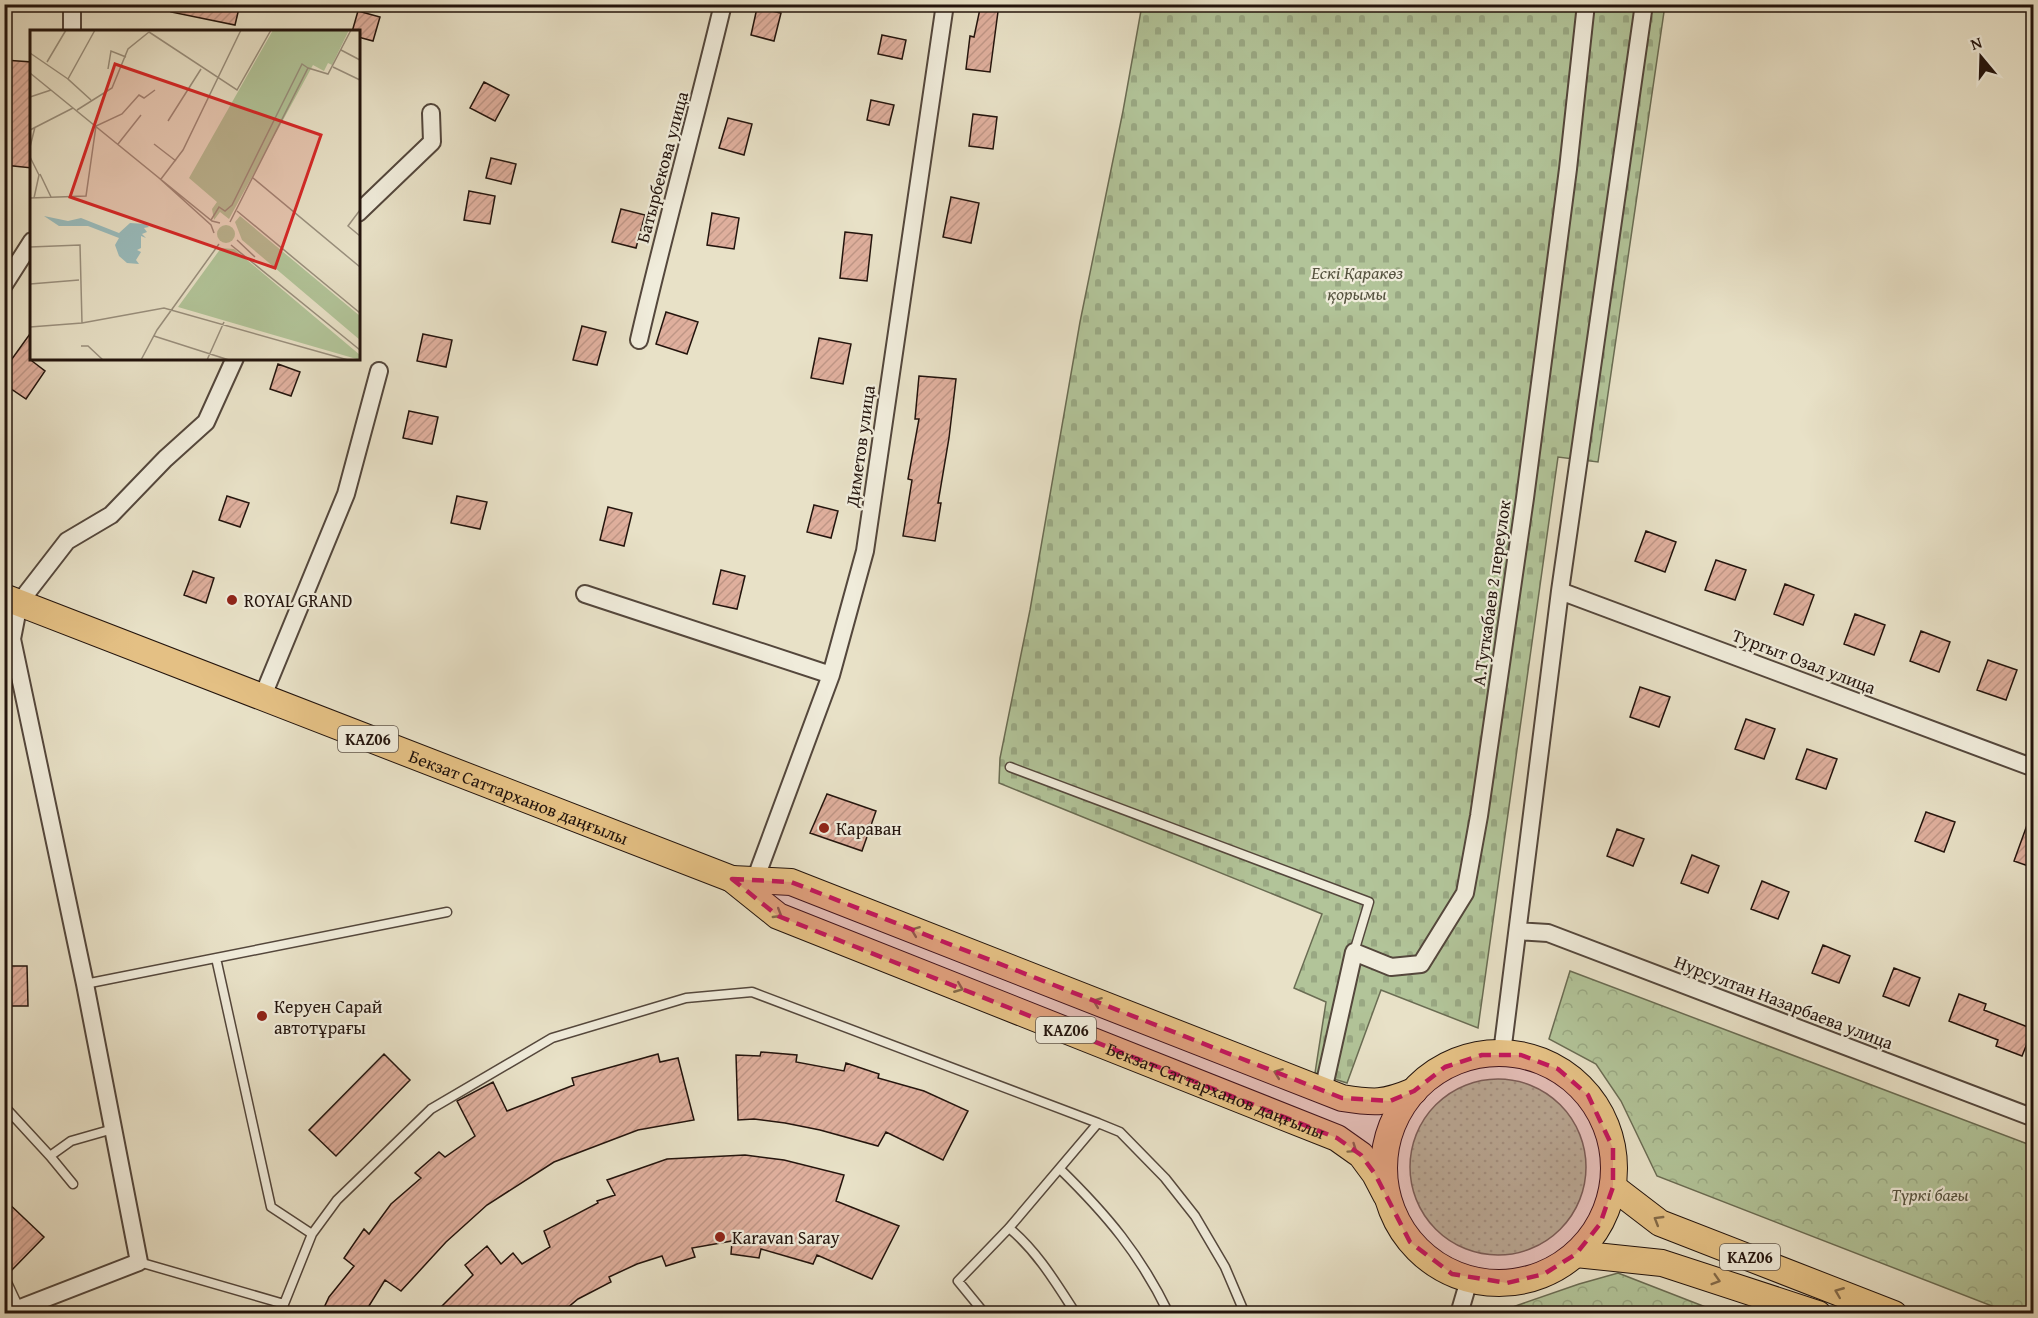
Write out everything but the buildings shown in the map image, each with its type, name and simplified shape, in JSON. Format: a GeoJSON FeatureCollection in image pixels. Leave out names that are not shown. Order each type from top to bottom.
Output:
{"type":"FeatureCollection","features":[{"type":"Feature","properties":{"kind":"main road","name":"Бекзат Саттарханов даңғылы"},"geometry":{"type":"LineString","coordinates":[[12,600],[261,698],[744,879],[791,882],[1341,1098],[1368,1102],[1390,1101],[1414,1091]]}},
{"type":"Feature","properties":{"kind":"main road","name":"Бекзат Саттарханов даңғылы"},"geometry":{"type":"LineString","coordinates":[[744,879],[778,916],[1337,1138],[1361,1155],[1375,1174],[1386,1195]]}},
{"type":"Feature","properties":{"kind":"main road","name":"KАZ06"},"geometry":{"type":"LineString","coordinates":[[1502,1053],[1521,1055],[1549,1065],[1574,1081],[1599,1111],[1610,1138],[1614,1167],[1613,1187],[1608,1206],[1589,1240],[1561,1266],[1526,1280],[1507,1283],[1469,1280],[1437,1266],[1410,1242],[1400,1228],[1386,1195],[1384,1160],[1386,1143],[1392,1124],[1414,1091],[1428,1078],[1463,1059],[1502,1053]]}},
{"type":"Feature","properties":{"kind":"main road","name":"KАZ06"},"geometry":{"type":"LineString","coordinates":[[1613,1187],[1660,1223],[1894,1314]]}},
{"type":"Feature","properties":{"kind":"main road","name":"KАZ06"},"geometry":{"type":"LineString","coordinates":[[1576,1254],[1662,1263],[1818,1314]]}},
{"type":"Feature","properties":{"kind":"street"},"geometry":{"type":"LineString","coordinates":[[72,4],[72,30]]}},
{"type":"Feature","properties":{"kind":"street","name":"Батырбекова улица"},"geometry":{"type":"LineString","coordinates":[[639,340],[660,245],[701,98],[723,4]]}},
{"type":"Feature","properties":{"kind":"street","name":"Диметов улица"},"geometry":{"type":"LineString","coordinates":[[744,879],[831,675],[865,551],[945,4]]}},
{"type":"Feature","properties":{"kind":"street","name":"А.Туткабаев 2 переулок"},"geometry":{"type":"LineString","coordinates":[[1354,952],[1391,966],[1421,964],[1465,893],[1479,816],[1525,498],[1568,169],[1586,4]]}},
{"type":"Feature","properties":{"kind":"street"},"geometry":{"type":"LineString","coordinates":[[1502,1053],[1560,591],[1644,4]]}},
{"type":"Feature","properties":{"kind":"street"},"geometry":{"type":"LineString","coordinates":[[360,211],[432,142],[431,113]]}},
{"type":"Feature","properties":{"kind":"street"},"geometry":{"type":"LineString","coordinates":[[4,285],[30,244]]}},
{"type":"Feature","properties":{"kind":"street"},"geometry":{"type":"LineString","coordinates":[[12,1311],[139,1262],[85,984],[12,639],[12,600],[67,541],[111,515],[165,459],[206,422],[234,360]]}},
{"type":"Feature","properties":{"kind":"street"},"geometry":{"type":"LineString","coordinates":[[261,698],[346,494],[379,371]]}},
{"type":"Feature","properties":{"kind":"street","name":"Тургыт Озал улица"},"geometry":{"type":"LineString","coordinates":[[1560,591],[2034,768]]}},
{"type":"Feature","properties":{"kind":"street"},"geometry":{"type":"LineString","coordinates":[[585,594],[831,675]]}},
{"type":"Feature","properties":{"kind":"street","name":"Нурсултан Назарбаева улица"},"geometry":{"type":"LineString","coordinates":[[1518,931],[1548,933],[2034,1118]]}},
{"type":"Feature","properties":{"kind":"street"},"geometry":{"type":"LineString","coordinates":[[1323,1091],[1354,952]]}},
{"type":"Feature","properties":{"kind":"street"},"geometry":{"type":"LineString","coordinates":[[1459,1314],[1469,1280]]}},
{"type":"Feature","properties":{"kind":"lane"},"geometry":{"type":"LineString","coordinates":[[1010,767],[1369,902],[1354,952]]}},
{"type":"Feature","properties":{"kind":"lane"},"geometry":{"type":"LineString","coordinates":[[85,984],[447,912]]}},
{"type":"Feature","properties":{"kind":"lane"},"geometry":{"type":"LineString","coordinates":[[216,958],[271,1207],[312,1234]]}},
{"type":"Feature","properties":{"kind":"lane"},"geometry":{"type":"LineString","coordinates":[[280,1314],[312,1234],[336,1200],[431,1109],[552,1038],[686,998],[752,992],[1120,1132],[1165,1178],[1195,1216],[1225,1267],[1245,1314]]}},
{"type":"Feature","properties":{"kind":"lane"},"geometry":{"type":"LineString","coordinates":[[4,1106],[73,1184]]}},
{"type":"Feature","properties":{"kind":"lane"},"geometry":{"type":"LineString","coordinates":[[985,1314],[958,1281],[1009,1228],[1098,1123]]}},
{"type":"Feature","properties":{"kind":"lane"},"geometry":{"type":"LineString","coordinates":[[50,1156],[71,1141],[113,1129]]}},
{"type":"Feature","properties":{"kind":"lane"},"geometry":{"type":"LineString","coordinates":[[1060,1169],[1088,1196],[1122,1236],[1152,1278],[1170,1314]]}},
{"type":"Feature","properties":{"kind":"lane"},"geometry":{"type":"LineString","coordinates":[[1009,1228],[1025,1241],[1076,1314]]}},
{"type":"Feature","properties":{"kind":"lane"},"geometry":{"type":"LineString","coordinates":[[139,1262],[284,1304]]}},
{"type":"Feature","properties":{"kind":"lane"},"geometry":{"type":"LineString","coordinates":[[4,1276],[12,1311]]}},
{"type":"Feature","properties":{"kind":"highlighted area"},"geometry":{"type":"Polygon","coordinates":[[[732,879],[791,882],[1342,1098],[1390,1101],[1414,1091],[1445,1067],[1482,1055],[1521,1055],[1558,1069],[1588,1095],[1613,1148],[1613,1187],[1600,1224],[1576,1254],[1544,1274],[1507,1283],[1452,1274],[1410,1242],[1375,1174],[1361,1155],[1337,1138],[778,916],[732,879]]]}},
{"type":"Feature","properties":{"kind":"green space","name":"Ескі Қаракөз қорымы"},"geometry":{"type":"Polygon","coordinates":[[[1142,5],[1665,5],[1598,462],[1558,457],[1478,1028],[1381,990],[1347,1083],[1315,1073],[1326,1002],[1294,988],[1322,914],[999,783],[1000,758],[1030,610],[1080,322],[1142,5]]]}},
{"type":"Feature","properties":{"kind":"green space","name":"Түркі бағы"},"geometry":{"type":"Polygon","coordinates":[[[1570,971],[2033,1146],[2033,1313],[2010,1313],[1657,1176],[1621,1101],[1596,1064],[1549,1039],[1570,971]]]}},
{"type":"Feature","properties":{"kind":"green space"},"geometry":{"type":"Polygon","coordinates":[[[1498,1079],[1515,1080],[1532,1085],[1560,1105],[1580,1133],[1585,1150],[1585,1184],[1580,1201],[1560,1229],[1532,1249],[1515,1254],[1498,1255],[1481,1254],[1464,1249],[1436,1229],[1416,1201],[1411,1184],[1410,1167],[1411,1150],[1416,1133],[1436,1105],[1464,1085],[1481,1080],[1498,1079]]]}},
{"type":"Feature","properties":{"kind":"green space"},"geometry":{"type":"Polygon","coordinates":[[[1618,1273],[1721,1313],[1500,1313],[1579,1284],[1618,1273]]]}},
{"type":"Feature","properties":{"kind":"place","name":"ROYAL GRAND"},"geometry":{"type":"Point","coordinates":[232,600]}},
{"type":"Feature","properties":{"kind":"place","name":"Караван"},"geometry":{"type":"Point","coordinates":[824,828]}},
{"type":"Feature","properties":{"kind":"place","name":"Керуен Сарай автотұрағы"},"geometry":{"type":"Point","coordinates":[262,1016]}},
{"type":"Feature","properties":{"kind":"place","name":"Karavan Saray"},"geometry":{"type":"Point","coordinates":[720,1237]}}]}
